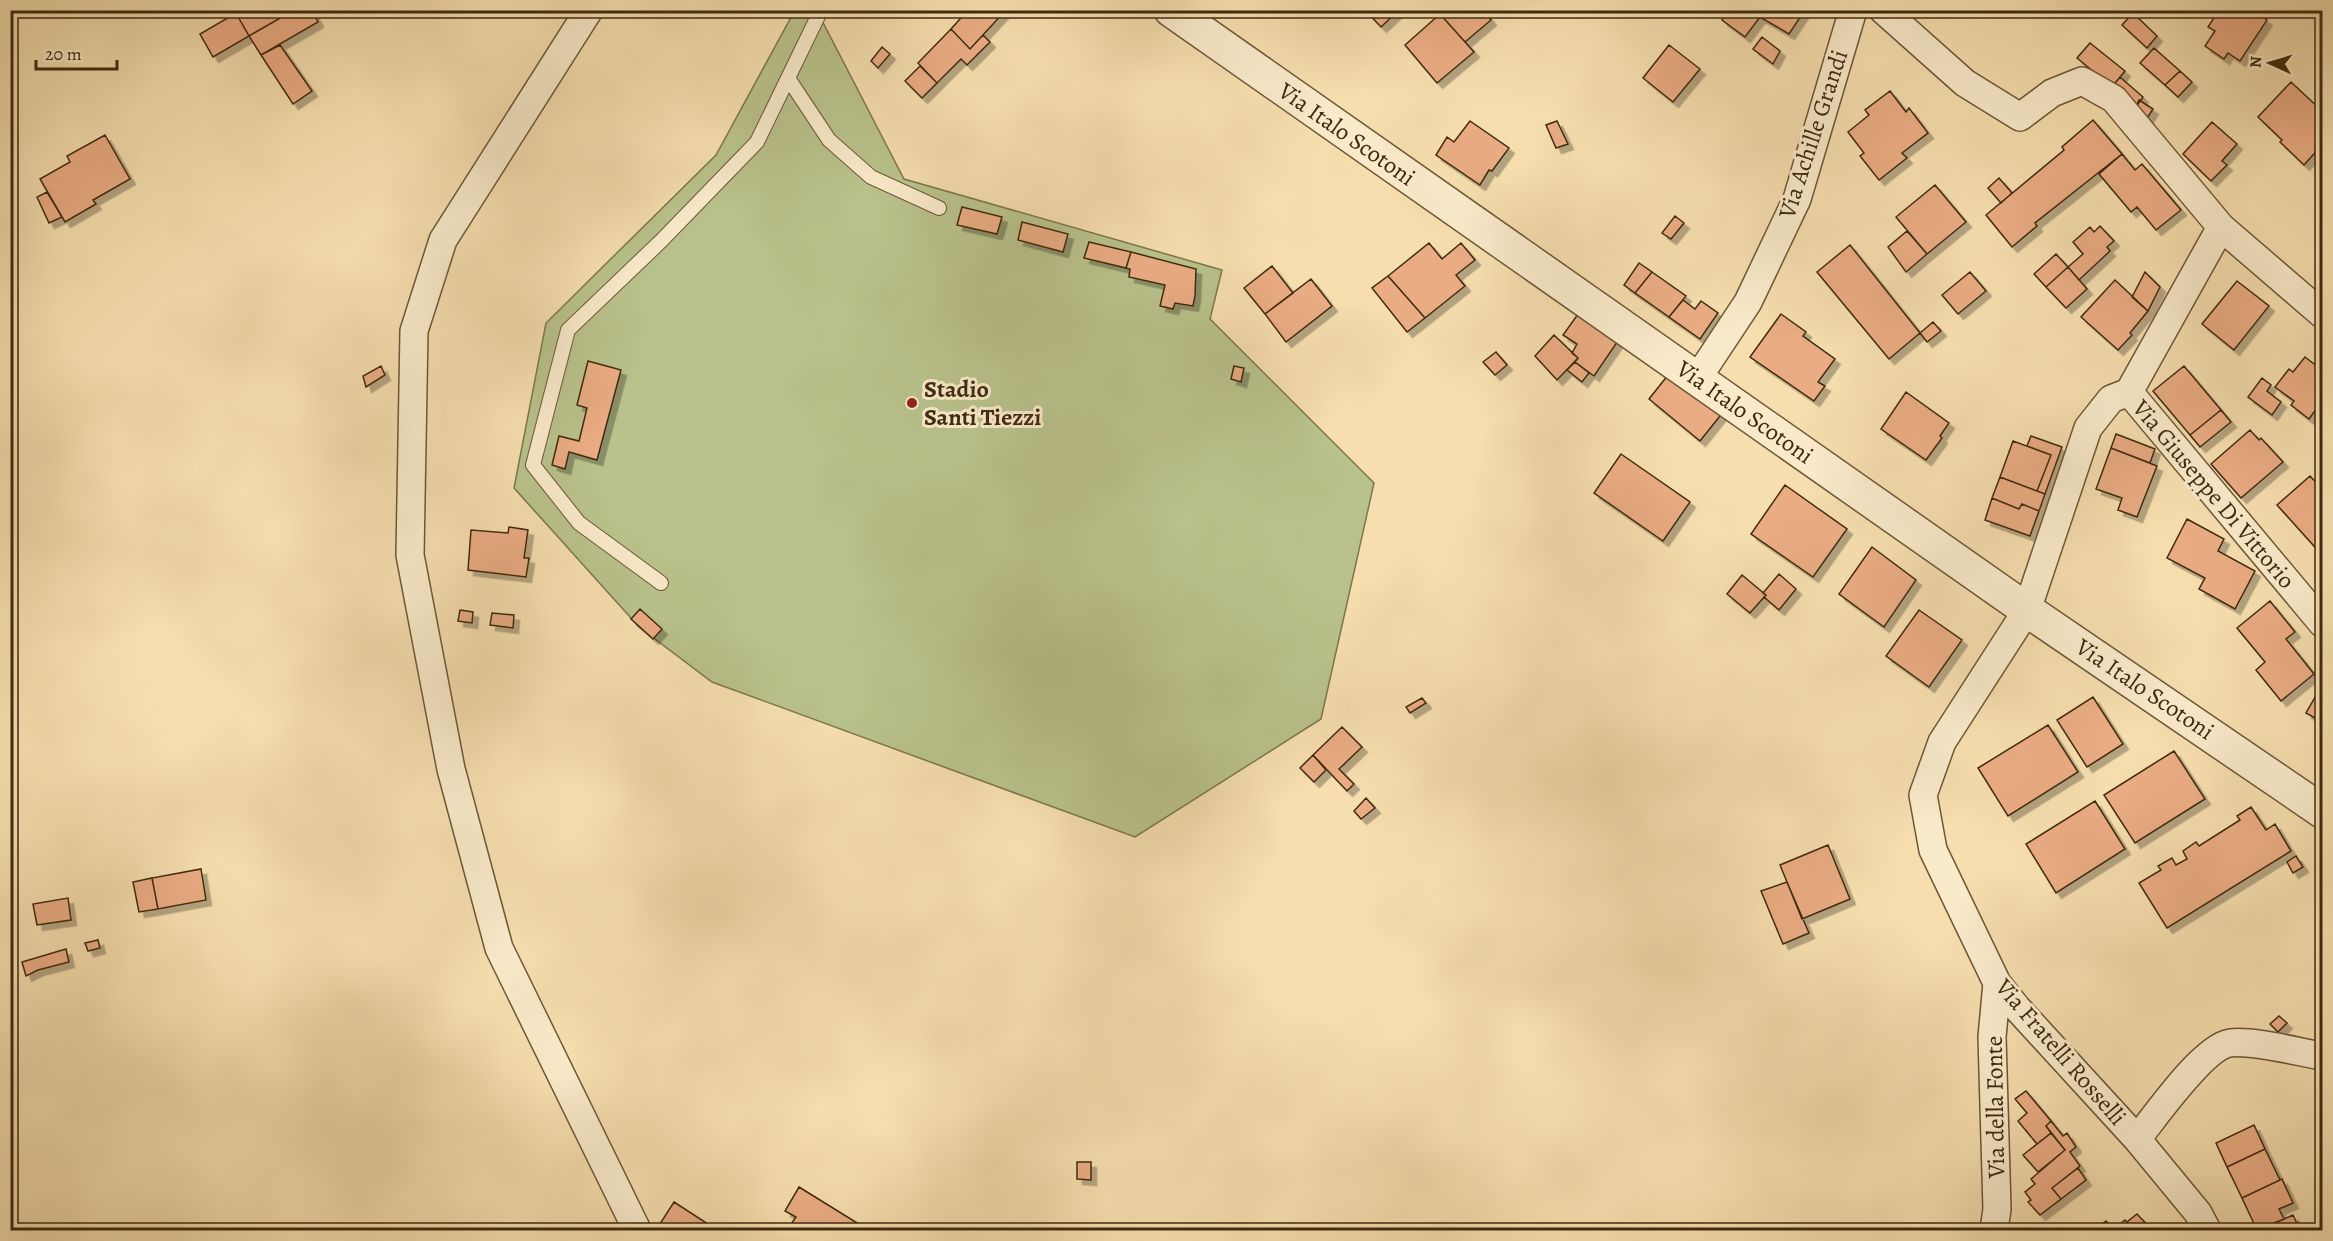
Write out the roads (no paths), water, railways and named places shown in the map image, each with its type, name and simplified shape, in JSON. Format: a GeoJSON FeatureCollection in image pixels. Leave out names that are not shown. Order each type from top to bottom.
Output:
{"type":"FeatureCollection","features":[{"type":"Feature","properties":{"kind":"street"},"geometry":{"type":"LineString","coordinates":[[589,10],[443,240],[414,332],[410,555],[452,770],[499,948],[637,1230]]}},
{"type":"Feature","properties":{"kind":"street","name":"Via Italo Scotoni"},"geometry":{"type":"LineString","coordinates":[[1171,10],[2027,610],[2322,811]]}},
{"type":"Feature","properties":{"kind":"street","name":"Via Achille Grandi"},"geometry":{"type":"LineString","coordinates":[[1697,379],[1748,302],[1797,198],[1853,10]]}},
{"type":"Feature","properties":{"kind":"street"},"geometry":{"type":"LineString","coordinates":[[1883,10],[1965,83],[2020,117],[2052,93],[2082,81],[2114,99],[2221,227],[2322,314]]}},
{"type":"Feature","properties":{"kind":"street"},"geometry":{"type":"LineString","coordinates":[[2027,610],[2088,428],[2111,399],[2129,392],[2221,227]]}},
{"type":"Feature","properties":{"kind":"street","name":"Via Giuseppe Di Vittorio"},"geometry":{"type":"LineString","coordinates":[[2129,392],[2322,623]]}},
{"type":"Feature","properties":{"kind":"street","name":"Via Fratelli Rosselli"},"geometry":{"type":"LineString","coordinates":[[2027,610],[1942,742],[1923,795],[1933,850],[1997,983],[2017,1008],[2137,1139],[2198,1213],[2207,1230]]}},
{"type":"Feature","properties":{"kind":"street","name":"Via della Fonte"},"geometry":{"type":"LineString","coordinates":[[1994,1230],[1997,1209],[1992,1037],[1997,983]]}},
{"type":"Feature","properties":{"kind":"street","name":"Via Fratelli Rosselli"},"geometry":{"type":"LineString","coordinates":[[2137,1139],[2203,1057],[2229,1043],[2264,1046],[2322,1056]]}},
{"type":"Feature","properties":{"kind":"lane"},"geometry":{"type":"LineString","coordinates":[[661,583],[579,523],[532,465],[568,330],[661,241],[757,142],[820,10]]}},
{"type":"Feature","properties":{"kind":"lane"},"geometry":{"type":"LineString","coordinates":[[788,78],[829,140],[871,177],[939,208]]}},
{"type":"Feature","properties":{"kind":"place","name":"Stadio Santi Tiezzi"},"geometry":{"type":"Point","coordinates":[912,403]}}]}
